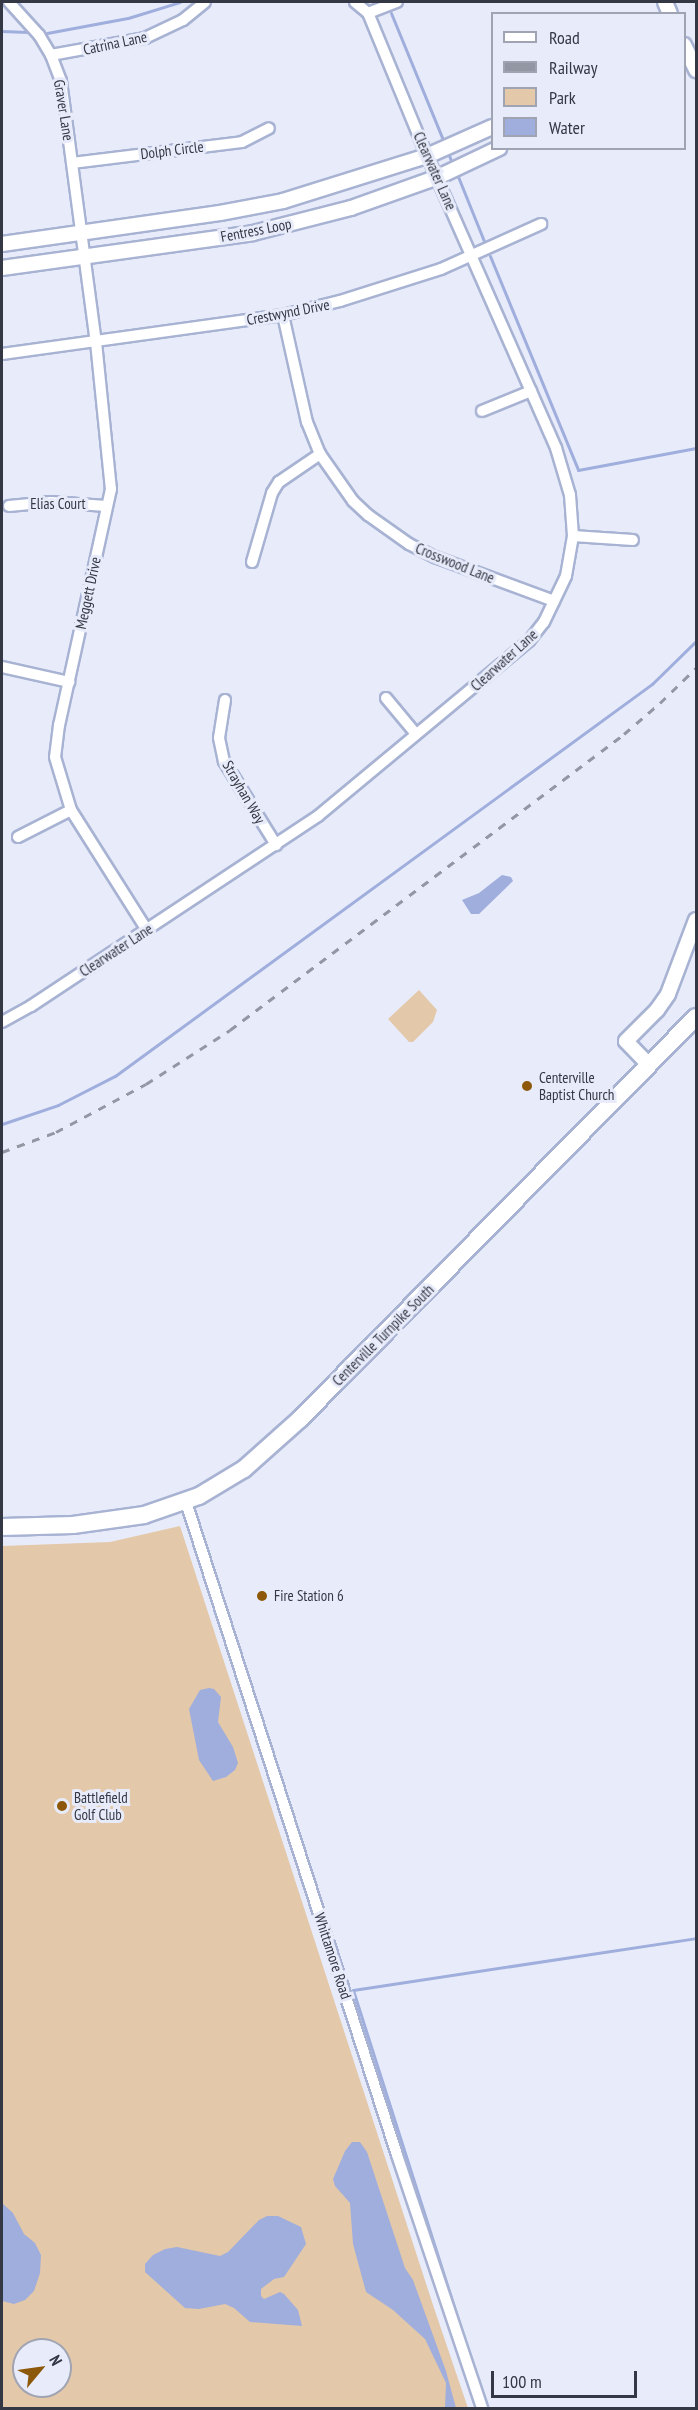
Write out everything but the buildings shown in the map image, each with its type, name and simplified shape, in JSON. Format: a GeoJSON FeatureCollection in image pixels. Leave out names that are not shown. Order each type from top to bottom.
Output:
{"type":"FeatureCollection","features":[{"type":"Feature","properties":{"kind":"main road","name":"Centerville Turnpike South"},"geometry":{"type":"LineString","coordinates":[[2,1527],[120,1520],[186,1502],[227,1480],[284,1434],[696,1017]]}},
{"type":"Feature","properties":{"kind":"street","name":"Graver Lane"},"geometry":{"type":"LineString","coordinates":[[9,2],[30,23],[51,55],[61,81],[81,233]]}},
{"type":"Feature","properties":{"kind":"street","name":"Catrina Lane"},"geometry":{"type":"LineString","coordinates":[[51,55],[145,38],[166,30],[199,9],[205,2]]}},
{"type":"Feature","properties":{"kind":"street","name":"Clearwater Lane"},"geometry":{"type":"LineString","coordinates":[[2,1022],[31,1006],[318,816],[529,641],[544,622],[566,576],[573,536],[565,472],[427,156],[368,13],[355,2]]}},
{"type":"Feature","properties":{"kind":"street"},"geometry":{"type":"LineString","coordinates":[[368,13],[397,2]]}},
{"type":"Feature","properties":{"kind":"street"},"geometry":{"type":"LineString","coordinates":[[686,49],[696,70]]}},
{"type":"Feature","properties":{"kind":"street","name":"Fentress Loop"},"geometry":{"type":"LineString","coordinates":[[2,244],[220,213],[283,201],[427,156],[491,127]]}},
{"type":"Feature","properties":{"kind":"street","name":"Dolph Circle"},"geometry":{"type":"LineString","coordinates":[[72,163],[242,142],[269,128]]}},
{"type":"Feature","properties":{"kind":"street","name":"Fentress Loop"},"geometry":{"type":"LineString","coordinates":[[2,268],[253,233],[351,208],[438,177],[496,150]]}},
{"type":"Feature","properties":{"kind":"street","name":"Crestwynd Drive"},"geometry":{"type":"LineString","coordinates":[[96,342],[283,315],[391,286],[472,255],[540,224]]}},
{"type":"Feature","properties":{"kind":"street","name":"Meggett Drive"},"geometry":{"type":"LineString","coordinates":[[81,233],[96,342],[111,489],[55,757],[71,810],[147,930]]}},
{"type":"Feature","properties":{"kind":"street","name":"Crosswood Lane"},"geometry":{"type":"LineString","coordinates":[[283,315],[307,422],[320,454],[353,501],[368,515],[409,544],[435,557],[554,601]]}},
{"type":"Feature","properties":{"kind":"street"},"geometry":{"type":"LineString","coordinates":[[2,354],[96,342]]}},
{"type":"Feature","properties":{"kind":"street"},"geometry":{"type":"LineString","coordinates":[[482,411],[531,391]]}},
{"type":"Feature","properties":{"kind":"street"},"geometry":{"type":"LineString","coordinates":[[252,561],[275,488],[286,477],[320,454]]}},
{"type":"Feature","properties":{"kind":"street","name":"Elias Court"},"geometry":{"type":"LineString","coordinates":[[9,506],[51,502],[106,506]]}},
{"type":"Feature","properties":{"kind":"street"},"geometry":{"type":"LineString","coordinates":[[573,536],[633,540]]}},
{"type":"Feature","properties":{"kind":"street"},"geometry":{"type":"LineString","coordinates":[[2,667],[69,682]]}},
{"type":"Feature","properties":{"kind":"street"},"geometry":{"type":"LineString","coordinates":[[386,698],[416,734]]}},
{"type":"Feature","properties":{"kind":"street","name":"Strayhan Way"},"geometry":{"type":"LineString","coordinates":[[225,700],[219,738],[224,761],[276,845]]}},
{"type":"Feature","properties":{"kind":"street"},"geometry":{"type":"LineString","coordinates":[[18,837],[71,810]]}},
{"type":"Feature","properties":{"kind":"street"},"geometry":{"type":"LineString","coordinates":[[649,1065],[626,1041],[657,1010],[668,994],[696,920]]}},
{"type":"Feature","properties":{"kind":"street","name":"Whittamore Road"},"geometry":{"type":"LineString","coordinates":[[186,1502],[390,2135],[482,2409]]}},
{"type":"Feature","properties":{"kind":"green space"},"geometry":{"type":"Polygon","coordinates":[[[419,990],[437,1010],[433,1022],[413,1042],[409,1042],[388,1019],[419,990]]]}},
{"type":"Feature","properties":{"kind":"green space","name":"Battlefield Golf Club"},"geometry":{"type":"Polygon","coordinates":[[[180,1526],[468,2408],[2,2408],[2,1546],[110,1542],[180,1526]]]}},
{"type":"Feature","properties":{"kind":"water"},"geometry":{"type":"Polygon","coordinates":[[[502,875],[511,877],[513,881],[479,914],[471,914],[462,900],[479,893],[502,875]]]}},
{"type":"Feature","properties":{"kind":"water"},"geometry":{"type":"Polygon","coordinates":[[[214,1689],[221,1697],[218,1722],[233,1747],[238,1763],[235,1770],[226,1777],[213,1781],[199,1760],[189,1709],[200,1690],[214,1689]]]}},
{"type":"Feature","properties":{"kind":"water"},"geometry":{"type":"Polygon","coordinates":[[[352,2142],[360,2142],[367,2152],[405,2268],[413,2280],[446,2371],[456,2408],[445,2408],[446,2383],[425,2339],[393,2310],[366,2292],[353,2244],[350,2203],[335,2186],[333,2179],[345,2151],[352,2142]]]}},
{"type":"Feature","properties":{"kind":"water"},"geometry":{"type":"Polygon","coordinates":[[[2,2203],[13,2213],[24,2234],[35,2243],[41,2255],[40,2273],[34,2291],[25,2300],[14,2304],[2,2301],[2,2203]]]}},
{"type":"Feature","properties":{"kind":"water"},"geometry":{"type":"Polygon","coordinates":[[[267,2216],[278,2216],[301,2227],[306,2244],[284,2277],[274,2279],[261,2289],[261,2296],[264,2299],[280,2292],[284,2294],[298,2310],[302,2326],[250,2322],[234,2308],[225,2304],[199,2309],[185,2308],[145,2272],[145,2264],[153,2255],[165,2249],[177,2247],[220,2256],[228,2252],[259,2220],[267,2216]]]}},
{"type":"Feature","properties":{"kind":"waterway"},"geometry":{"type":"LineString","coordinates":[[47,33],[128,18],[180,2]]}},
{"type":"Feature","properties":{"kind":"waterway"},"geometry":{"type":"LineString","coordinates":[[391,13],[444,142]]}},
{"type":"Feature","properties":{"kind":"waterway"},"geometry":{"type":"LineString","coordinates":[[2,31],[28,32]]}},
{"type":"Feature","properties":{"kind":"waterway"},"geometry":{"type":"LineString","coordinates":[[448,153],[452,163]]}},
{"type":"Feature","properties":{"kind":"waterway"},"geometry":{"type":"LineString","coordinates":[[457,174],[484,241]]}},
{"type":"Feature","properties":{"kind":"waterway"},"geometry":{"type":"LineString","coordinates":[[490,256],[578,470],[696,448]]}},
{"type":"Feature","properties":{"kind":"waterway"},"geometry":{"type":"LineString","coordinates":[[2,1124],[58,1105],[115,1076],[652,684],[696,641]]}},
{"type":"Feature","properties":{"kind":"waterway"},"geometry":{"type":"LineString","coordinates":[[464,2338],[353,1990],[696,1938]]}},
{"type":"Feature","properties":{"kind":"railway"},"geometry":{"type":"LineString","coordinates":[[2,1152],[56,1132],[146,1084],[230,1030],[624,734],[696,668]]}},
{"type":"Feature","properties":{"kind":"place","name":"Centerville Baptist Church"},"geometry":{"type":"Point","coordinates":[527,1086]}},
{"type":"Feature","properties":{"kind":"place","name":"Fire Station 6"},"geometry":{"type":"Point","coordinates":[262,1596]}},
{"type":"Feature","properties":{"kind":"place","name":"Battlefield Golf Club"},"geometry":{"type":"Point","coordinates":[62,1806]}}]}
